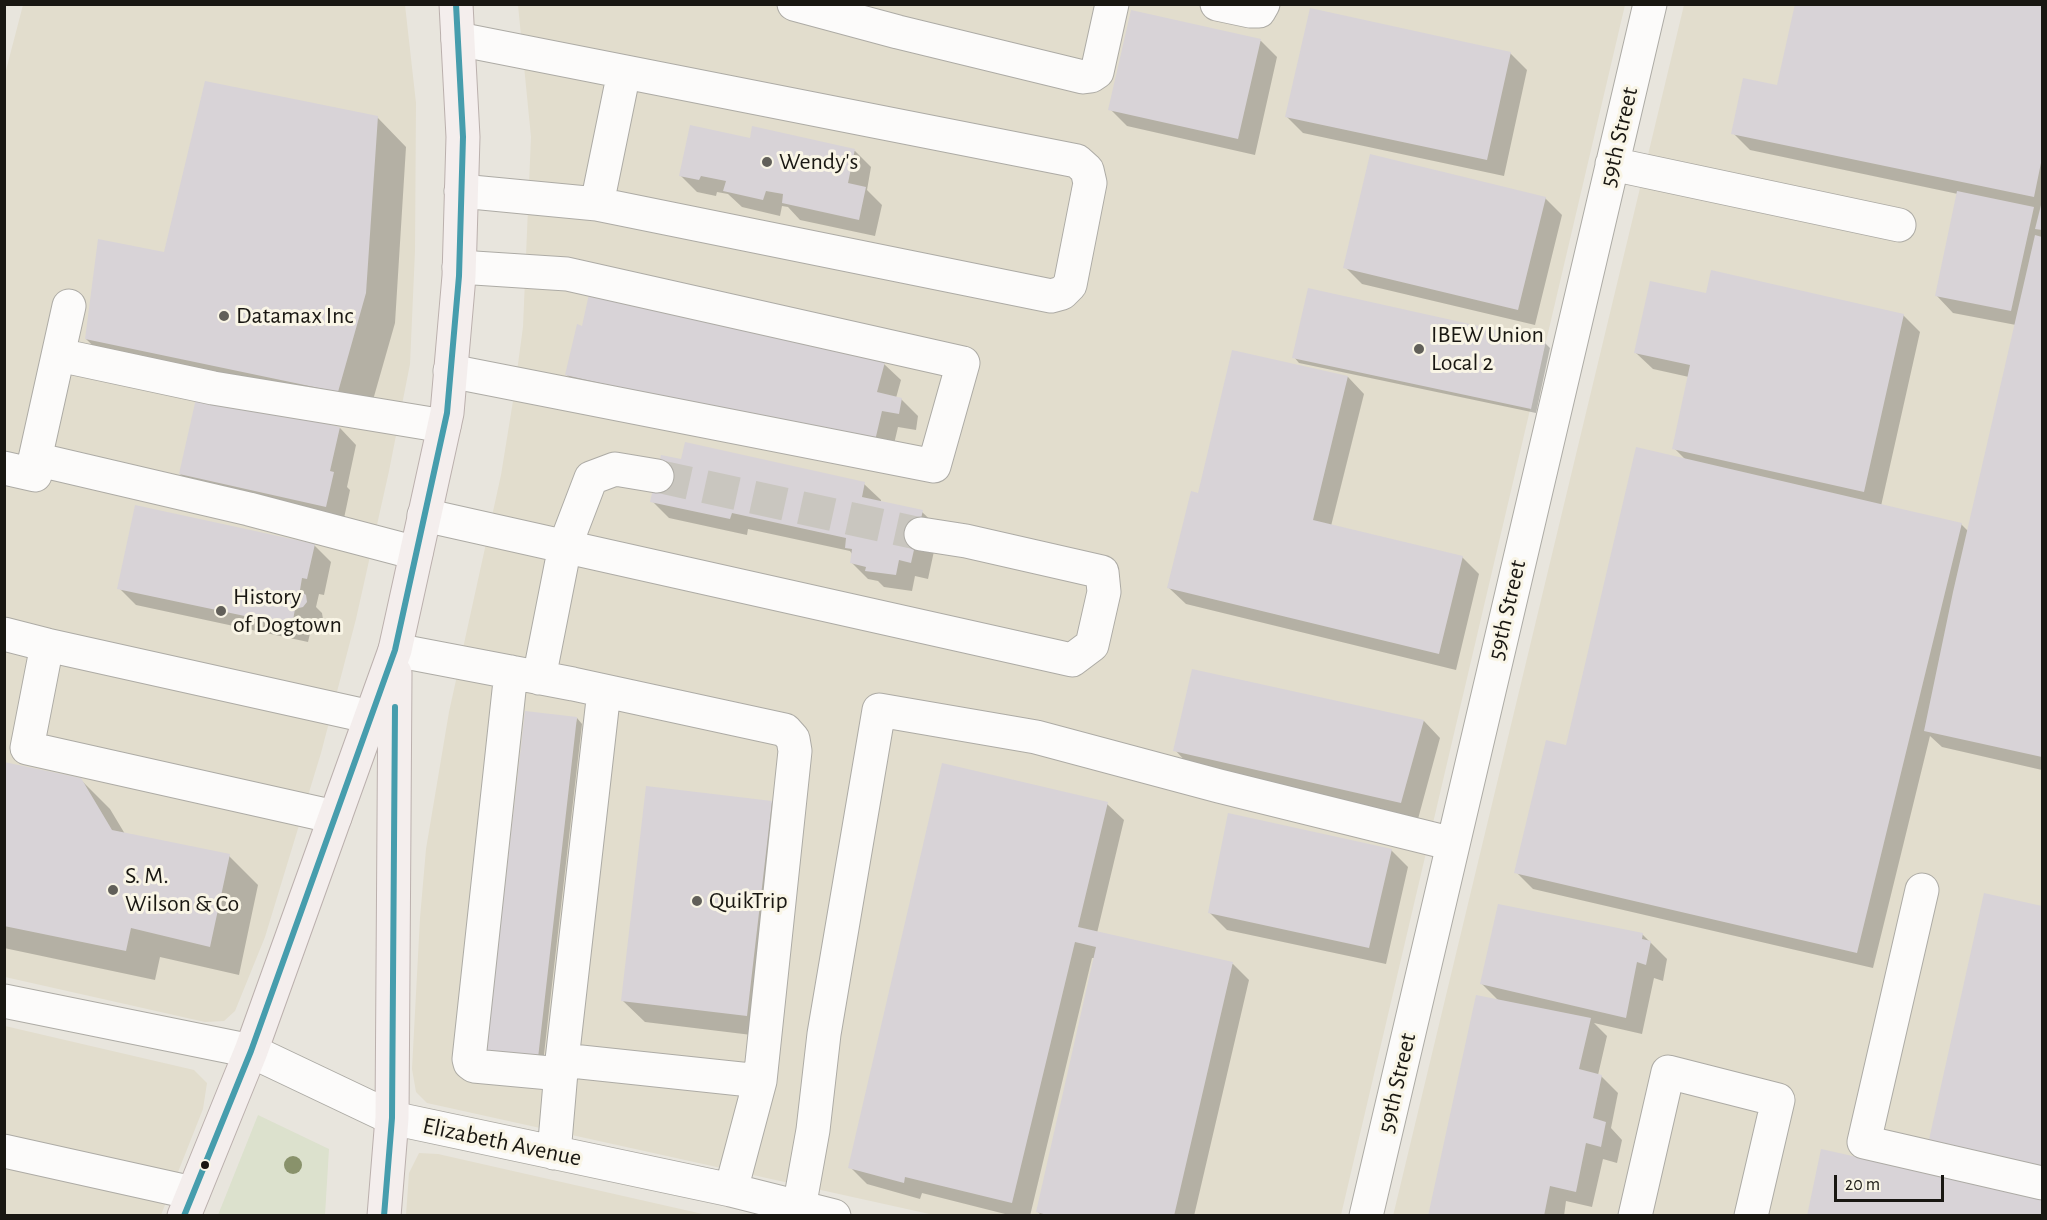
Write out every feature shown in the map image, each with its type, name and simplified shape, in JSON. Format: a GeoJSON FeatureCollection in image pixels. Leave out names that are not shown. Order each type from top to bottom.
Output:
{"type":"FeatureCollection","features":[{"type":"Feature","properties":{"kind":"main road"},"geometry":{"type":"LineString","coordinates":[[189,1204],[250,1051],[395,650],[444,426],[450,371],[459,267],[463,137],[456,4]]}},
{"type":"Feature","properties":{"kind":"main road"},"geometry":{"type":"LineString","coordinates":[[384,1215],[392,1118],[395,650]]}},
{"type":"Feature","properties":{"kind":"street"},"geometry":{"type":"LineString","coordinates":[[810,6],[898,32],[1083,77],[1097,72],[1112,4]]}},
{"type":"Feature","properties":{"kind":"street"},"geometry":{"type":"LineString","coordinates":[[1217,4],[1250,11],[1259,11],[1263,4]]}},
{"type":"Feature","properties":{"kind":"street","name":"59th Street"},"geometry":{"type":"LineString","coordinates":[[1366,1215],[1650,4]]}},
{"type":"Feature","properties":{"kind":"street"},"geometry":{"type":"LineString","coordinates":[[458,39],[1077,161],[1087,170],[1090,183],[1070,285],[1062,293],[1051,296],[597,204],[461,190]]}},
{"type":"Feature","properties":{"kind":"street"},"geometry":{"type":"LineString","coordinates":[[597,204],[624,72]]}},
{"type":"Feature","properties":{"kind":"street"},"geometry":{"type":"LineString","coordinates":[[1612,164],[1899,225]]}},
{"type":"Feature","properties":{"kind":"street"},"geometry":{"type":"LineString","coordinates":[[450,371],[934,466],[963,363],[567,274],[459,267]]}},
{"type":"Feature","properties":{"kind":"street"},"geometry":{"type":"LineString","coordinates":[[69,306],[59,355],[20,464],[249,509],[416,553]]}},
{"type":"Feature","properties":{"kind":"street"},"geometry":{"type":"LineString","coordinates":[[59,355],[213,388],[444,426]]}},
{"type":"Feature","properties":{"kind":"street"},"geometry":{"type":"LineString","coordinates":[[657,476],[615,469],[591,478],[565,546],[525,675],[469,1059],[474,1065],[562,1067],[760,1081]]}},
{"type":"Feature","properties":{"kind":"street"},"geometry":{"type":"LineString","coordinates":[[424,515],[1072,660],[1092,645],[1104,592],[1102,572],[1085,567],[1050,537],[999,525],[966,541],[921,534]]}},
{"type":"Feature","properties":{"kind":"street"},"geometry":{"type":"LineString","coordinates":[[4,634],[371,717]]}},
{"type":"Feature","properties":{"kind":"street"},"geometry":{"type":"LineString","coordinates":[[47,645],[27,748],[335,817]]}},
{"type":"Feature","properties":{"kind":"street"},"geometry":{"type":"LineString","coordinates":[[395,650],[785,730],[793,740],[795,751],[760,1081],[731,1190]]}},
{"type":"Feature","properties":{"kind":"street"},"geometry":{"type":"LineString","coordinates":[[554,1153],[604,692]]}},
{"type":"Feature","properties":{"kind":"street"},"geometry":{"type":"LineString","coordinates":[[799,1208],[813,1130],[824,1034],[879,710],[1036,736],[1219,786],[1453,844]]}},
{"type":"Feature","properties":{"kind":"street"},"geometry":{"type":"LineString","coordinates":[[1922,890],[1864,1142],[2043,1183]]}},
{"type":"Feature","properties":{"kind":"street","name":"Elizabeth Avenue"},"geometry":{"type":"LineString","coordinates":[[4,1000],[250,1051],[392,1118],[731,1190],[834,1215]]}},
{"type":"Feature","properties":{"kind":"street"},"geometry":{"type":"LineString","coordinates":[[1635,1215],[1668,1072],[1778,1100],[1751,1215]]}},
{"type":"Feature","properties":{"kind":"street"},"geometry":{"type":"LineString","coordinates":[[4,1151],[189,1204]]}},
{"type":"Feature","properties":{"kind":"shaded area"},"geometry":{"type":"Polygon","coordinates":[[[23,5],[405,5],[416,103],[415,251],[410,364],[356,619],[321,753],[265,937],[235,1011],[224,1021],[205,1022],[5,977],[4,78],[23,5]]]}},
{"type":"Feature","properties":{"kind":"shaded area"},"geometry":{"type":"Polygon","coordinates":[[[518,5],[1625,5],[1341,1215],[934,1215],[427,1103],[416,1092],[412,1069],[426,849],[449,712],[501,475],[523,327],[531,137],[518,5]]]}},
{"type":"Feature","properties":{"kind":"shaded area"},"geometry":{"type":"Polygon","coordinates":[[[1684,5],[2042,5],[2042,1215],[1393,1216],[1684,5]]]}},
{"type":"Feature","properties":{"kind":"shaded area"},"geometry":{"type":"Polygon","coordinates":[[[5,1026],[194,1070],[207,1083],[203,1109],[161,1215],[5,1216],[5,1026]]]}},
{"type":"Feature","properties":{"kind":"shaded area"},"geometry":{"type":"Polygon","coordinates":[[[419,1153],[438,1154],[707,1215],[406,1215],[409,1173],[419,1153]]]}},
{"type":"Feature","properties":{"kind":"green space"},"geometry":{"type":"Polygon","coordinates":[[[258,1115],[329,1149],[325,1215],[218,1215],[258,1115]]]}},
{"type":"Feature","properties":{"kind":"building"},"geometry":{"type":"Polygon","coordinates":[[[1795,4],[2042,4],[2042,158],[2034,197],[1731,134],[1743,78],[1777,85],[1795,4]]]}},
{"type":"Feature","properties":{"kind":"building"},"geometry":{"type":"Polygon","coordinates":[[[1310,8],[1511,52],[1487,160],[1285,117],[1310,8]]]}},
{"type":"Feature","properties":{"kind":"building"},"geometry":{"type":"Polygon","coordinates":[[[1131,10],[1261,39],[1238,139],[1108,110],[1131,10]]]}},
{"type":"Feature","properties":{"kind":"building"},"geometry":{"type":"Polygon","coordinates":[[[205,81],[378,116],[366,293],[338,392],[85,339],[98,239],[164,252],[205,81]]]}},
{"type":"Feature","properties":{"kind":"building","name":"Wendy's"},"geometry":{"type":"Polygon","coordinates":[[[690,125],[750,138],[752,126],[855,149],[848,183],[866,187],[859,220],[782,203],[783,194],[766,191],[763,200],[723,191],[726,181],[701,176],[699,180],[679,176],[690,125]]]}},
{"type":"Feature","properties":{"kind":"building"},"geometry":{"type":"Polygon","coordinates":[[[1370,154],[1546,197],[1518,310],[1343,268],[1370,154]]]}},
{"type":"Feature","properties":{"kind":"building"},"geometry":{"type":"Polygon","coordinates":[[[1957,191],[2034,207],[2011,311],[1935,296],[1957,191]]]}},
{"type":"Feature","properties":{"kind":"building"},"geometry":{"type":"Polygon","coordinates":[[[2042,201],[2042,230],[2035,229],[2042,201]]]}},
{"type":"Feature","properties":{"kind":"building"},"geometry":{"type":"Polygon","coordinates":[[[2035,235],[2042,237],[2042,757],[1924,731],[1953,592],[2035,235]]]}},
{"type":"Feature","properties":{"kind":"building"},"geometry":{"type":"Polygon","coordinates":[[[1711,270],[1904,314],[1864,492],[1672,449],[1690,365],[1634,353],[1650,281],[1706,293],[1711,270]]]}},
{"type":"Feature","properties":{"kind":"building","name":"IBEW Union Local 2"},"geometry":{"type":"Polygon","coordinates":[[[1308,288],[1546,341],[1531,409],[1292,358],[1308,288]]]}},
{"type":"Feature","properties":{"kind":"building"},"geometry":{"type":"Polygon","coordinates":[[[589,294],[885,362],[877,392],[902,398],[899,414],[882,411],[874,445],[565,375],[577,324],[582,326],[589,294]]]}},
{"type":"Feature","properties":{"kind":"building"},"geometry":{"type":"Polygon","coordinates":[[[1232,350],[1348,376],[1313,520],[1463,556],[1439,654],[1167,588],[1191,491],[1198,493],[1232,350]]]}},
{"type":"Feature","properties":{"kind":"building"},"geometry":{"type":"Polygon","coordinates":[[[197,394],[340,427],[330,471],[334,472],[326,507],[179,474],[197,394]]]}},
{"type":"Feature","properties":{"kind":"building"},"geometry":{"type":"Polygon","coordinates":[[[685,442],[865,482],[862,497],[923,510],[911,563],[899,560],[896,575],[865,571],[866,567],[850,563],[852,549],[845,548],[846,538],[732,513],[730,519],[650,502],[661,455],[681,459],[685,442]]]}},
{"type":"Feature","properties":{"kind":"building"},"geometry":{"type":"Polygon","coordinates":[[[1636,447],[1962,523],[1857,953],[1514,873],[1546,740],[1566,745],[1636,447]]]}},
{"type":"Feature","properties":{"kind":"building"},"geometry":{"type":"Polygon","coordinates":[[[135,505],[315,544],[307,579],[302,578],[300,590],[306,595],[307,602],[303,607],[295,609],[292,626],[117,589],[135,505]]]}},
{"type":"Feature","properties":{"kind":"building"},"geometry":{"type":"Polygon","coordinates":[[[1192,669],[1424,720],[1401,803],[1173,751],[1192,669]]]}},
{"type":"Feature","properties":{"kind":"building"},"geometry":{"type":"Polygon","coordinates":[[[525,711],[577,717],[538,1058],[486,1053],[525,711]]]}},
{"type":"Feature","properties":{"kind":"building","name":"S. M. Wilson & Co"},"geometry":{"type":"Polygon","coordinates":[[[4,762],[81,778],[112,830],[230,854],[210,947],[131,928],[126,951],[4,926],[4,762]]]}},
{"type":"Feature","properties":{"kind":"building"},"geometry":{"type":"Polygon","coordinates":[[[942,763],[1108,802],[1078,927],[1233,962],[1174,1216],[1051,1216],[1036,1212],[1096,947],[1075,942],[1012,1203],[905,1177],[904,1183],[848,1168],[942,763]]]}},
{"type":"Feature","properties":{"kind":"building","name":"QuikTrip"},"geometry":{"type":"Polygon","coordinates":[[[646,786],[772,801],[747,1016],[621,1001],[646,786]]]}},
{"type":"Feature","properties":{"kind":"building"},"geometry":{"type":"Polygon","coordinates":[[[1228,813],[1392,849],[1369,948],[1208,913],[1228,813]]]}},
{"type":"Feature","properties":{"kind":"building"},"geometry":{"type":"Polygon","coordinates":[[[1984,893],[2042,906],[2042,1170],[1928,1144],[1984,893]]]}},
{"type":"Feature","properties":{"kind":"building"},"geometry":{"type":"Polygon","coordinates":[[[1498,904],[1643,933],[1642,939],[1651,941],[1646,965],[1637,962],[1626,1018],[1480,984],[1498,904]]]}},
{"type":"Feature","properties":{"kind":"building"},"geometry":{"type":"Polygon","coordinates":[[[1476,995],[1591,1018],[1579,1069],[1602,1075],[1593,1118],[1606,1122],[1601,1147],[1586,1143],[1576,1192],[1550,1186],[1544,1216],[1428,1216],[1476,995]]]}},
{"type":"Feature","properties":{"kind":"building"},"geometry":{"type":"Polygon","coordinates":[[[1821,1149],[2042,1198],[2042,1216],[1807,1216],[1821,1149]]]}},
{"type":"Feature","properties":{"kind":"tunnel"},"geometry":{"type":"LineString","coordinates":[[657,476],[921,534]]}},
{"type":"Feature","properties":{"kind":"transit line"},"geometry":{"type":"LineString","coordinates":[[184,1216],[251,1051],[395,650],[447,413],[459,276],[463,137],[456,4]]}},
{"type":"Feature","properties":{"kind":"transit line"},"geometry":{"type":"LineString","coordinates":[[384,1216],[392,1118],[395,707]]}},
{"type":"Feature","properties":{"kind":"place","name":"Wendy's"},"geometry":{"type":"Point","coordinates":[767,162]}},
{"type":"Feature","properties":{"kind":"place","name":"Datamax Inc"},"geometry":{"type":"Point","coordinates":[224,316]}},
{"type":"Feature","properties":{"kind":"place","name":"IBEW Union Local 2"},"geometry":{"type":"Point","coordinates":[1419,349]}},
{"type":"Feature","properties":{"kind":"place","name":"History of Dogtown"},"geometry":{"type":"Point","coordinates":[221,611]}},
{"type":"Feature","properties":{"kind":"place","name":"S. M. Wilson & Co"},"geometry":{"type":"Point","coordinates":[113,890]}},
{"type":"Feature","properties":{"kind":"place","name":"QuikTrip"},"geometry":{"type":"Point","coordinates":[697,901]}}]}
